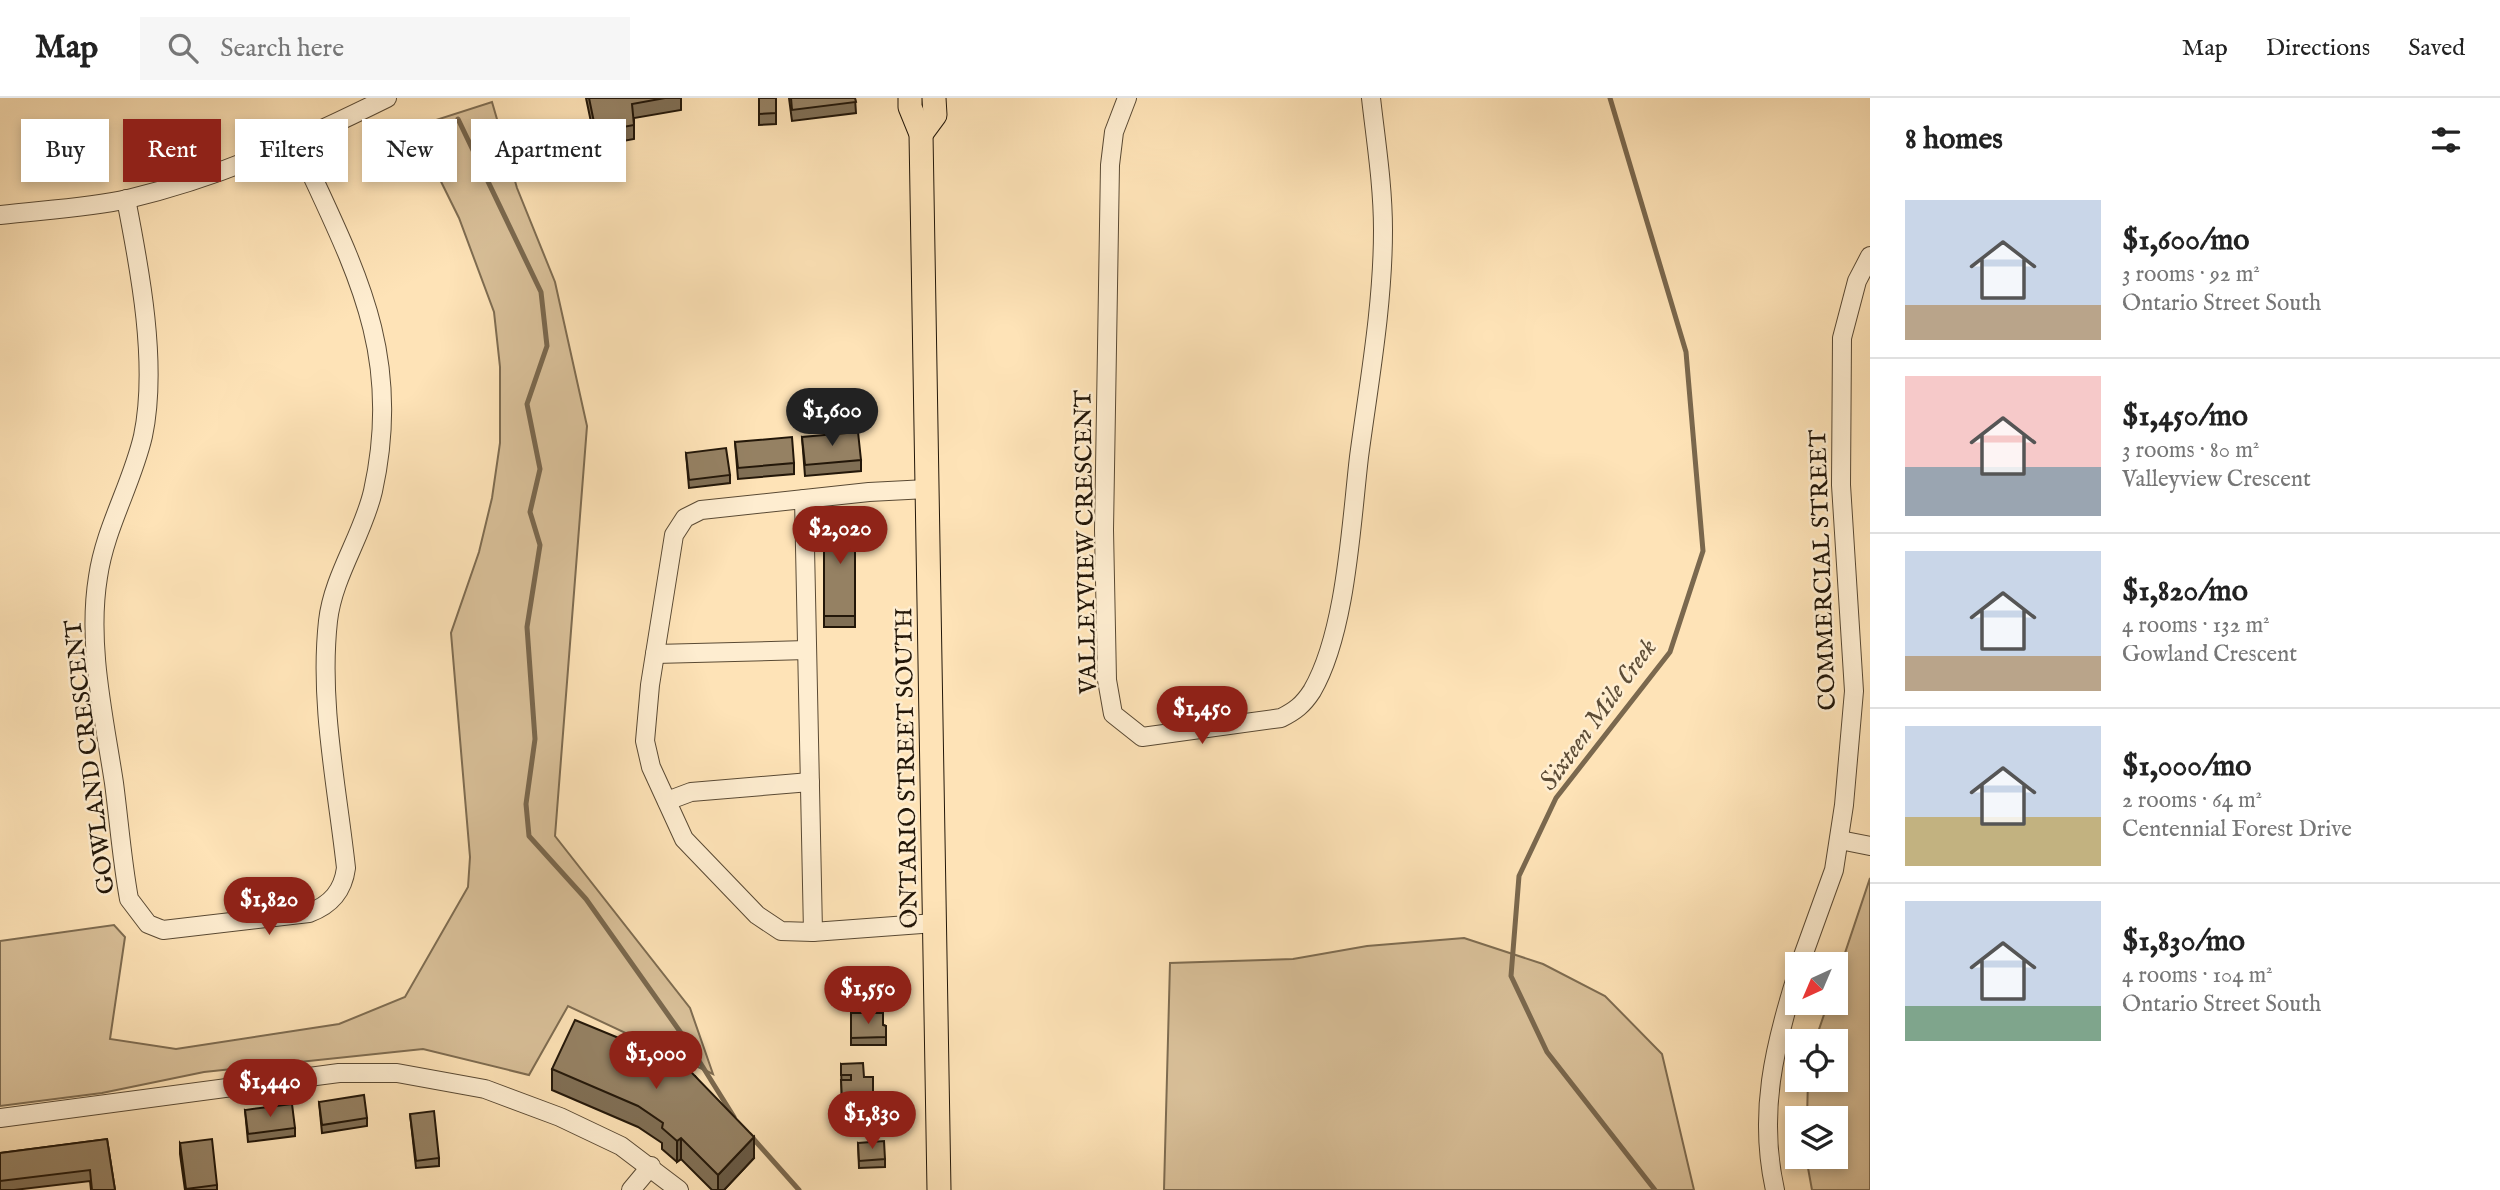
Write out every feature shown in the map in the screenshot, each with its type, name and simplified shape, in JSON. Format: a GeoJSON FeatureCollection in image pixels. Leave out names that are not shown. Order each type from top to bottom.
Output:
{"type":"FeatureCollection","features":[{"type":"Feature","properties":{"kind":"main road","name":"ONTARIO STREET SOUTH"},"geometry":{"type":"LineString","coordinates":[[910,98],[921,135],[939,1190]]}},
{"type":"Feature","properties":{"kind":"main road","name":"ONTARIO STREET SOUTH"},"geometry":{"type":"LineString","coordinates":[[921,135],[935,115],[934,98]]}},
{"type":"Feature","properties":{"kind":"street"},"geometry":{"type":"LineString","coordinates":[[345,119],[387,98]]}},
{"type":"Feature","properties":{"kind":"street","name":"VALLEYVIEW CRESCENT"},"geometry":{"type":"LineString","coordinates":[[1127,98],[1114,132],[1110,165],[1104,530],[1107,680],[1113,714],[1142,737],[1281,718],[1298,709],[1312,690],[1326,656],[1343,592],[1380,290],[1383,229],[1371,98]]}},
{"type":"Feature","properties":{"kind":"street"},"geometry":{"type":"LineString","coordinates":[[0,215],[126,199],[235,166]]}},
{"type":"Feature","properties":{"kind":"street","name":"GOWLAND CRESCENT"},"geometry":{"type":"LineString","coordinates":[[126,199],[144,321],[147,397],[143,434],[132,476],[117,513],[98,576],[96,607],[102,702],[129,899],[148,924],[163,930],[309,913],[330,902],[344,882],[346,868],[324,671],[328,617],[372,494],[382,443],[384,402],[382,372],[370,313],[314,182]]}},
{"type":"Feature","properties":{"kind":"street","name":"COMMERCIAL STREET"},"geometry":{"type":"LineString","coordinates":[[1804,952],[1833,870],[1840,840],[1854,691],[1841,485],[1842,338],[1857,281],[1870,256]]}},
{"type":"Feature","properties":{"kind":"street"},"geometry":{"type":"LineString","coordinates":[[927,489],[701,510],[685,518],[674,535],[655,654],[645,741],[651,767],[684,839],[757,915],[781,931],[813,932],[934,923]]}},
{"type":"Feature","properties":{"kind":"street"},"geometry":{"type":"LineString","coordinates":[[804,499],[813,932]]}},
{"type":"Feature","properties":{"kind":"street"},"geometry":{"type":"LineString","coordinates":[[655,654],[807,650]]}},
{"type":"Feature","properties":{"kind":"street"},"geometry":{"type":"LineString","coordinates":[[667,801],[691,792],[810,782]]}},
{"type":"Feature","properties":{"kind":"street"},"geometry":{"type":"LineString","coordinates":[[1840,840],[1870,846]]}},
{"type":"Feature","properties":{"kind":"street"},"geometry":{"type":"LineString","coordinates":[[1775,1190],[1766,1151],[1768,1098],[1778,1032],[1785,1011]]}},
{"type":"Feature","properties":{"kind":"street"},"geometry":{"type":"LineString","coordinates":[[0,1118],[339,1073],[397,1073],[485,1089],[561,1117],[621,1146],[651,1166],[679,1190]]}},
{"type":"Feature","properties":{"kind":"street"},"geometry":{"type":"LineString","coordinates":[[631,1190],[651,1166]]}},
{"type":"Feature","properties":{"kind":"shaded area"},"geometry":{"type":"Polygon","coordinates":[[[492,102],[497,119],[471,119],[471,182],[515,182],[555,282],[587,426],[555,836],[690,1008],[713,1074],[568,1006],[529,1075],[423,1049],[204,1072],[102,1093],[0,1106],[0,941],[114,925],[125,937],[110,1039],[176,1049],[339,1024],[405,997],[468,887],[470,857],[451,633],[479,552],[492,498],[500,443],[500,367],[494,312],[459,218],[441,182],[457,182],[457,119],[439,119],[492,102]]]}},
{"type":"Feature","properties":{"kind":"shaded area"},"geometry":{"type":"Polygon","coordinates":[[[1870,878],[1870,1190],[1812,1190],[1808,1169],[1848,1169],[1848,1106],[1807,1106],[1808,1092],[1848,1092],[1848,1029],[1819,1029],[1824,1015],[1848,1015],[1848,952],[1845,952],[1870,878]]]}},
{"type":"Feature","properties":{"kind":"shaded area"},"geometry":{"type":"Polygon","coordinates":[[[1464,938],[1543,964],[1605,996],[1662,1054],[1694,1190],[1164,1190],[1170,963],[1293,959],[1367,946],[1464,938]]]}},
{"type":"Feature","properties":{"kind":"building"},"geometry":{"type":"Polygon","coordinates":[[[589,98],[665,98],[632,104],[634,125],[626,126],[626,119],[593,119],[589,98]]]}},
{"type":"Feature","properties":{"kind":"building"},"geometry":{"type":"Polygon","coordinates":[[[759,98],[776,98],[776,113],[759,114],[759,98]]]}},
{"type":"Feature","properties":{"kind":"building"},"geometry":{"type":"Polygon","coordinates":[[[791,98],[855,98],[856,102],[792,110],[791,98]]]}},
{"type":"Feature","properties":{"kind":"building"},"geometry":{"type":"Polygon","coordinates":[[[858,432],[861,460],[805,465],[802,437],[858,432]]]}},
{"type":"Feature","properties":{"kind":"building"},"geometry":{"type":"Polygon","coordinates":[[[792,437],[794,463],[738,468],[735,442],[792,437]]]}},
{"type":"Feature","properties":{"kind":"building"},"geometry":{"type":"Polygon","coordinates":[[[726,448],[730,475],[689,480],[686,453],[726,448]]]}},
{"type":"Feature","properties":{"kind":"building"},"geometry":{"type":"Polygon","coordinates":[[[824,516],[855,516],[855,616],[824,616],[824,516]]]}},
{"type":"Feature","properties":{"kind":"building"},"geometry":{"type":"Polygon","coordinates":[[[851,1013],[883,1013],[886,1037],[851,1038],[851,1013]]]}},
{"type":"Feature","properties":{"kind":"building"},"geometry":{"type":"Polygon","coordinates":[[[575,1020],[660,1055],[666,1047],[695,1067],[691,1072],[754,1137],[718,1175],[681,1138],[677,1141],[662,1128],[663,1123],[638,1106],[552,1069],[575,1020]]]}},
{"type":"Feature","properties":{"kind":"building"},"geometry":{"type":"Polygon","coordinates":[[[863,1063],[864,1077],[873,1077],[873,1093],[880,1093],[881,1109],[852,1110],[852,1100],[842,1100],[841,1080],[851,1080],[851,1075],[841,1075],[841,1064],[863,1063]]]}},
{"type":"Feature","properties":{"kind":"building"},"geometry":{"type":"Polygon","coordinates":[[[364,1095],[367,1118],[322,1125],[319,1102],[364,1095]]]}},
{"type":"Feature","properties":{"kind":"building"},"geometry":{"type":"Polygon","coordinates":[[[292,1104],[295,1128],[248,1134],[245,1110],[292,1104]]]}},
{"type":"Feature","properties":{"kind":"building"},"geometry":{"type":"Polygon","coordinates":[[[434,1111],[439,1158],[416,1161],[410,1114],[434,1111]]]}},
{"type":"Feature","properties":{"kind":"building"},"geometry":{"type":"Polygon","coordinates":[[[107,1139],[115,1190],[92,1190],[90,1170],[0,1181],[0,1153],[107,1139]]]}},
{"type":"Feature","properties":{"kind":"building"},"geometry":{"type":"Polygon","coordinates":[[[212,1139],[217,1185],[186,1189],[180,1143],[212,1139]]]}},
{"type":"Feature","properties":{"kind":"building"},"geometry":{"type":"Polygon","coordinates":[[[884,1141],[885,1159],[859,1161],[858,1143],[884,1141]]]}},
{"type":"Feature","properties":{"kind":"waterway","name":"Sixteen Mile Creek"},"geometry":{"type":"LineString","coordinates":[[1610,98],[1686,352],[1703,551],[1670,652],[1556,798],[1519,876],[1511,976],[1547,1052],[1655,1190]]}},
{"type":"Feature","properties":{"kind":"waterway"},"geometry":{"type":"LineString","coordinates":[[458,119],[541,292],[547,346],[527,404],[540,469],[530,512],[540,545],[527,627],[535,739],[526,804],[529,836],[586,899],[686,1040],[734,1117]]}},
{"type":"Feature","properties":{"kind":"waterway"},"geometry":{"type":"LineString","coordinates":[[750,1135],[799,1190]]}}]}
